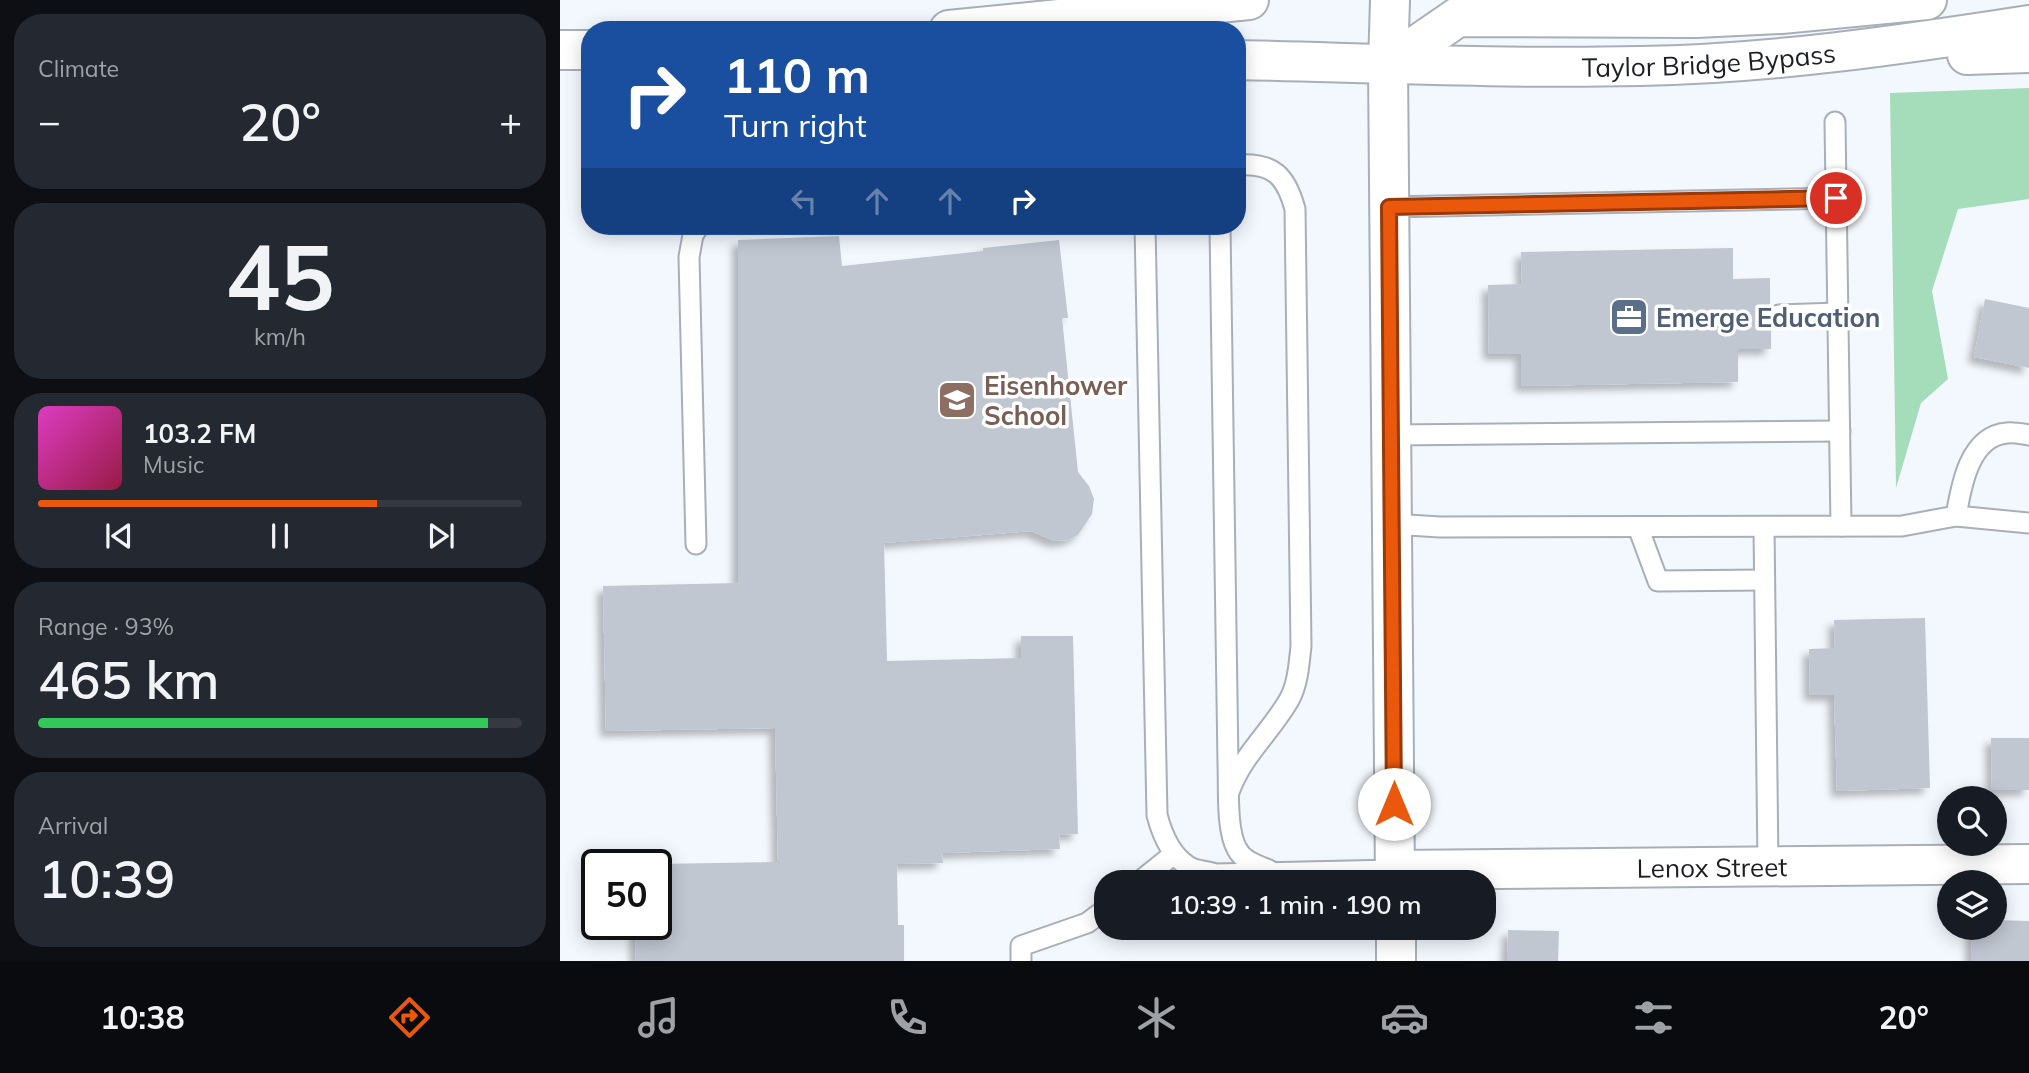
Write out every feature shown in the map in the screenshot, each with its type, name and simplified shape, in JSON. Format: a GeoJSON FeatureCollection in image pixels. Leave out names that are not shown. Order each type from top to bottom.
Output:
{"type":"FeatureCollection","features":[{"type":"Feature","properties":{"kind":"main road"},"geometry":{"type":"LineString","coordinates":[[1039,21],[1249,0]]}},
{"type":"Feature","properties":{"kind":"main road"},"geometry":{"type":"LineString","coordinates":[[1390,0],[1388,65],[1395,870]]}},
{"type":"Feature","properties":{"kind":"main road"},"geometry":{"type":"LineString","coordinates":[[1388,65],[1458,17],[1609,19],[1927,0]]}},
{"type":"Feature","properties":{"kind":"main road","name":"Taylor Bridge Bypass"},"geometry":{"type":"LineString","coordinates":[[1246,60],[1388,65],[1640,66],[1741,61],[1921,41],[2029,25]]}},
{"type":"Feature","properties":{"kind":"main road"},"geometry":{"type":"LineString","coordinates":[[560,50],[581,50]]}},
{"type":"Feature","properties":{"kind":"main road"},"geometry":{"type":"LineString","coordinates":[[1741,61],[2029,54]]}},
{"type":"Feature","properties":{"kind":"main road","name":"Lenox Street"},"geometry":{"type":"LineString","coordinates":[[1496,873],[1768,866],[2029,864]]}},
{"type":"Feature","properties":{"kind":"main road"},"geometry":{"type":"LineString","coordinates":[[1396,940],[1396,961]]}},
{"type":"Feature","properties":{"kind":"lane"},"geometry":{"type":"LineString","coordinates":[[1835,122],[1841,526]]}},
{"type":"Feature","properties":{"kind":"lane"},"geometry":{"type":"LineString","coordinates":[[1229,792],[1243,761],[1290,697],[1298,671],[1301,646],[1295,209],[1283,179],[1274,171],[1254,164],[1246,164]]}},
{"type":"Feature","properties":{"kind":"lane"},"geometry":{"type":"LineString","coordinates":[[1389,207],[1836,198]]}},
{"type":"Feature","properties":{"kind":"lane"},"geometry":{"type":"LineString","coordinates":[[693,235],[689,257],[696,544]]}},
{"type":"Feature","properties":{"kind":"lane"},"geometry":{"type":"LineString","coordinates":[[1145,235],[1157,815],[1162,834],[1174,854],[1189,867],[1200,870]]}},
{"type":"Feature","properties":{"kind":"lane"},"geometry":{"type":"LineString","coordinates":[[1220,235],[1229,792],[1232,834],[1237,850],[1251,863],[1268,870]]}},
{"type":"Feature","properties":{"kind":"lane"},"geometry":{"type":"LineString","coordinates":[[1779,315],[1838,313]]}},
{"type":"Feature","properties":{"kind":"lane"},"geometry":{"type":"LineString","coordinates":[[1392,435],[1840,431]]}},
{"type":"Feature","properties":{"kind":"lane"},"geometry":{"type":"LineString","coordinates":[[1956,516],[1962,482],[1974,455],[1991,438],[2007,433],[2029,435]]}},
{"type":"Feature","properties":{"kind":"lane"},"geometry":{"type":"LineString","coordinates":[[1392,524],[1902,526],[1956,516],[2029,523]]}},
{"type":"Feature","properties":{"kind":"lane"},"geometry":{"type":"LineString","coordinates":[[1638,527],[1658,581],[1765,580]]}},
{"type":"Feature","properties":{"kind":"lane"},"geometry":{"type":"LineString","coordinates":[[1764,527],[1768,866]]}},
{"type":"Feature","properties":{"kind":"lane"},"geometry":{"type":"LineString","coordinates":[[1154,870],[1174,854]]}},
{"type":"Feature","properties":{"kind":"lane"},"geometry":{"type":"LineString","coordinates":[[1021,961],[1021,946],[1087,923],[1094,918]]}},
{"type":"Feature","properties":{"kind":"green space"},"geometry":{"type":"Polygon","coordinates":[[[2029,88],[2029,199],[1958,209],[1932,291],[1948,379],[1921,403],[1896,488],[1890,93],[2029,88]]]}},
{"type":"Feature","properties":{"kind":"building"},"geometry":{"type":"Polygon","coordinates":[[[839,236],[842,266],[1059,240],[1068,318],[1062,318],[1078,472],[1089,486],[1094,499],[1092,514],[1078,535],[1068,540],[1054,541],[1031,531],[884,543],[887,661],[1021,658],[1021,636],[1073,636],[1078,834],[1059,835],[1060,849],[942,853],[943,863],[897,864],[898,925],[904,925],[904,961],[636,961],[635,940],[672,940],[672,864],[778,862],[775,728],[606,731],[603,586],[738,583],[738,240],[839,236]]]}},
{"type":"Feature","properties":{"kind":"building","name":"Emerge Education"},"geometry":{"type":"Polygon","coordinates":[[[1733,248],[1733,279],[1770,278],[1770,307],[1767,315],[1771,323],[1771,349],[1738,349],[1738,382],[1521,386],[1521,354],[1489,354],[1488,285],[1522,284],[1521,252],[1733,248]]]}},
{"type":"Feature","properties":{"kind":"building"},"geometry":{"type":"Polygon","coordinates":[[[1985,299],[2029,308],[2029,368],[1974,357],[1985,299]]]}},
{"type":"Feature","properties":{"kind":"building"},"geometry":{"type":"Polygon","coordinates":[[[1925,618],[1930,788],[1837,791],[1834,695],[1810,695],[1809,649],[1835,648],[1834,620],[1925,618]]]}},
{"type":"Feature","properties":{"kind":"building"},"geometry":{"type":"Polygon","coordinates":[[[1991,738],[2029,738],[2029,790],[2007,790],[2007,786],[1992,786],[1991,738]]]}},
{"type":"Feature","properties":{"kind":"building"},"geometry":{"type":"Polygon","coordinates":[[[2007,920],[2029,921],[2029,961],[1971,961],[1972,940],[2007,940],[2007,920]]]}},
{"type":"Feature","properties":{"kind":"building"},"geometry":{"type":"Polygon","coordinates":[[[1508,930],[1559,931],[1558,961],[1507,961],[1508,930]]]}},
{"type":"Feature","properties":{"kind":"place","name":"Emerge Education"},"geometry":{"type":"Point","coordinates":[1629,317]}},
{"type":"Feature","properties":{"kind":"place","name":"Eisenhower School"},"geometry":{"type":"Point","coordinates":[957,400]}},
{"type":"Feature","properties":{"kind":"route"},"geometry":{"type":"LineString","coordinates":[[1394,804],[1389,207],[1836,198]]}}]}
